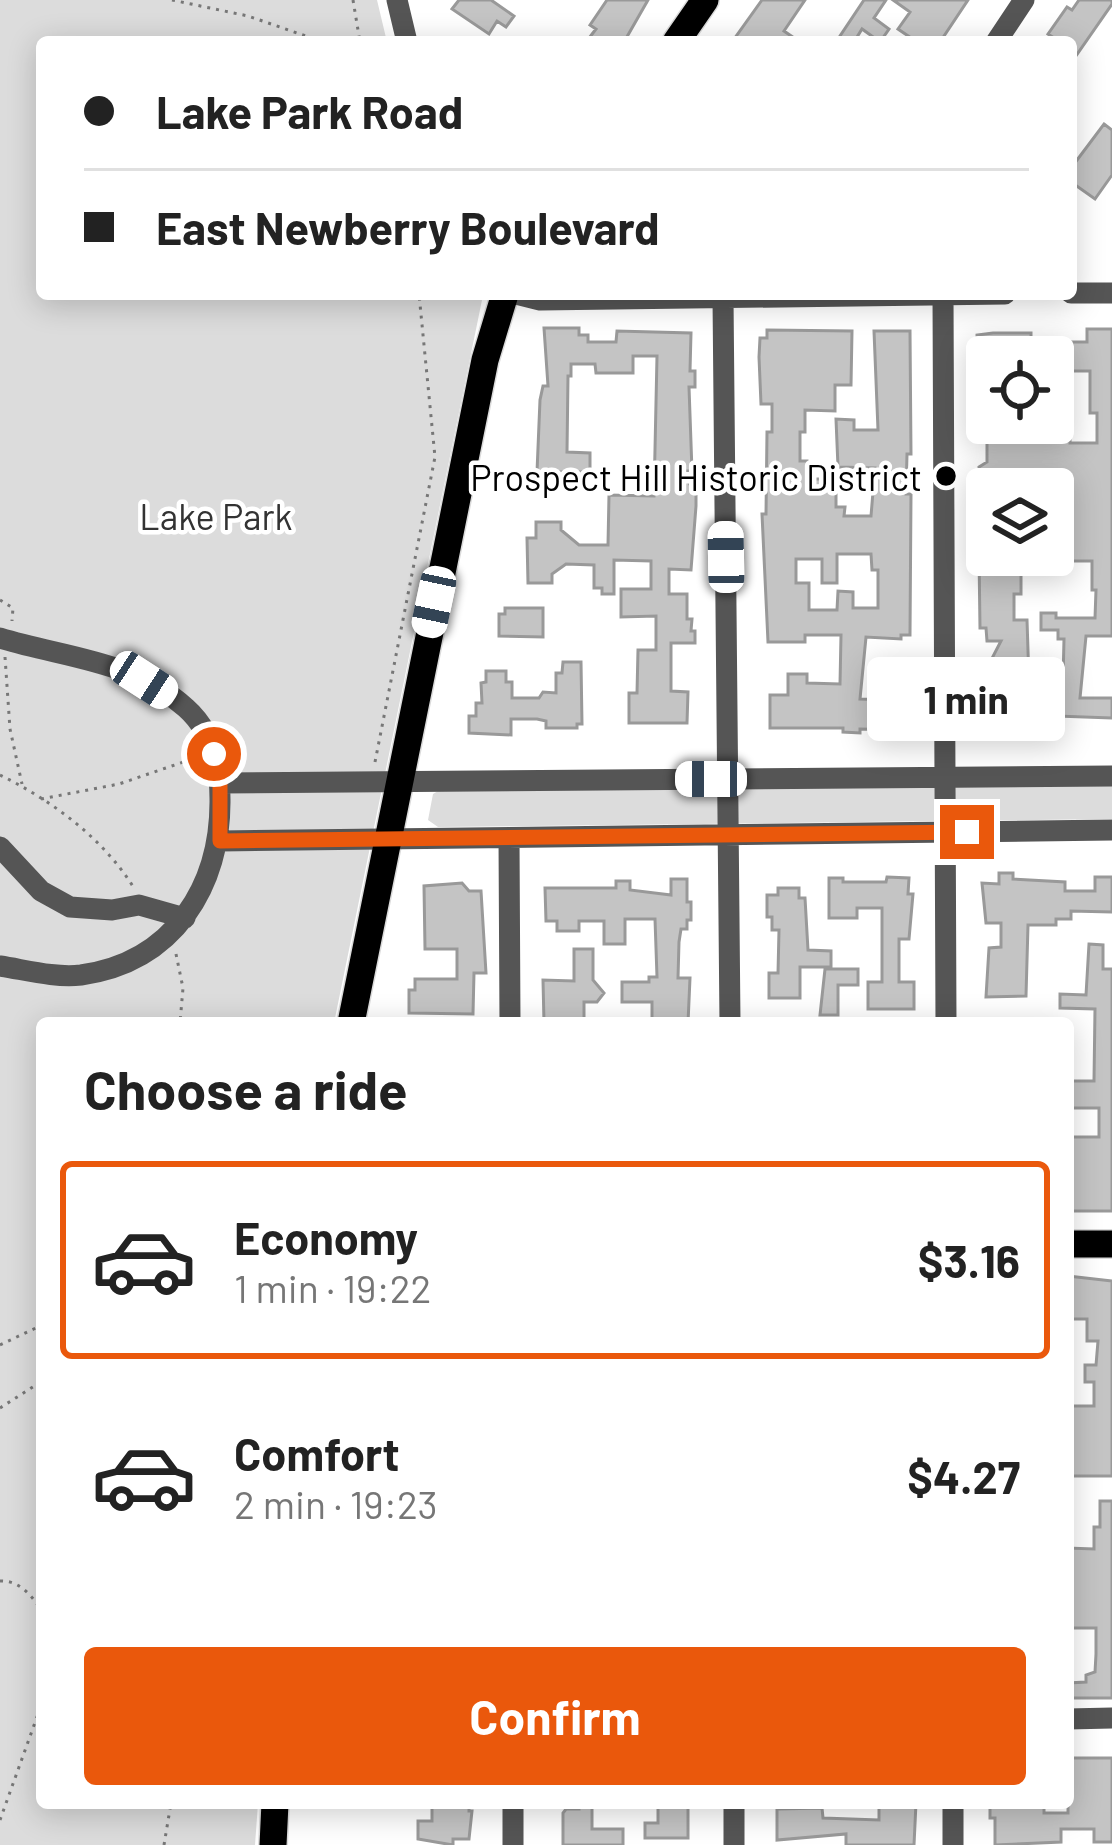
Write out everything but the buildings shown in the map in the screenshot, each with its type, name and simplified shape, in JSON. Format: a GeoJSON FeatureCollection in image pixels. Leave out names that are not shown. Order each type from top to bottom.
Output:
{"type":"FeatureCollection","features":[{"type":"Feature","properties":{"kind":"main road"},"geometry":{"type":"LineString","coordinates":[[680,36],[705,0]]}},
{"type":"Feature","properties":{"kind":"main road"},"geometry":{"type":"LineString","coordinates":[[352,1017],[480,382],[503,300]]}},
{"type":"Feature","properties":{"kind":"main road"},"geometry":{"type":"LineString","coordinates":[[1074,1244],[1112,1244]]}},
{"type":"Feature","properties":{"kind":"main road"},"geometry":{"type":"LineString","coordinates":[[272,1845],[275,1809]]}},
{"type":"Feature","properties":{"kind":"street"},"geometry":{"type":"LineString","coordinates":[[397,0],[406,36]]}},
{"type":"Feature","properties":{"kind":"street"},"geometry":{"type":"LineString","coordinates":[[1000,36],[1024,0]]}},
{"type":"Feature","properties":{"kind":"street"},"geometry":{"type":"LineString","coordinates":[[1077,293],[1112,292]]}},
{"type":"Feature","properties":{"kind":"street"},"geometry":{"type":"LineString","coordinates":[[723,300],[730,1017]]}},
{"type":"Feature","properties":{"kind":"street"},"geometry":{"type":"LineString","coordinates":[[943,300],[946,1017]]}},
{"type":"Feature","properties":{"kind":"street"},"geometry":{"type":"LineString","coordinates":[[0,966],[80,975],[145,950],[185,918],[213,870],[220,841],[220,783],[208,738],[187,708],[116,666],[6,640]]}},
{"type":"Feature","properties":{"kind":"street"},"geometry":{"type":"LineString","coordinates":[[220,783],[1112,776]]}},
{"type":"Feature","properties":{"kind":"street"},"geometry":{"type":"LineString","coordinates":[[220,841],[1112,830]]}},
{"type":"Feature","properties":{"kind":"street"},"geometry":{"type":"LineString","coordinates":[[509,838],[510,1017]]}},
{"type":"Feature","properties":{"kind":"street"},"geometry":{"type":"LineString","coordinates":[[0,848],[41,891],[70,907],[112,910],[139,905],[185,918]]}},
{"type":"Feature","properties":{"kind":"street"},"geometry":{"type":"LineString","coordinates":[[1074,1719],[1112,1718]]}},
{"type":"Feature","properties":{"kind":"street"},"geometry":{"type":"LineString","coordinates":[[513,1809],[513,1845]]}},
{"type":"Feature","properties":{"kind":"street"},"geometry":{"type":"LineString","coordinates":[[734,1809],[734,1845]]}},
{"type":"Feature","properties":{"kind":"street"},"geometry":{"type":"LineString","coordinates":[[953,1809],[953,1845]]}},
{"type":"Feature","properties":{"kind":"path"},"geometry":{"type":"LineString","coordinates":[[172,0],[248,16],[306,36]]}},
{"type":"Feature","properties":{"kind":"path"},"geometry":{"type":"LineString","coordinates":[[353,0],[359,36]]}},
{"type":"Feature","properties":{"kind":"path"},"geometry":{"type":"LineString","coordinates":[[376,762],[435,457],[420,300]]}},
{"type":"Feature","properties":{"kind":"path"},"geometry":{"type":"LineString","coordinates":[[0,600],[13,608],[6,640],[10,729],[22,785]]}},
{"type":"Feature","properties":{"kind":"path"},"geometry":{"type":"LineString","coordinates":[[41,799],[119,784],[200,757]]}},
{"type":"Feature","properties":{"kind":"path"},"geometry":{"type":"LineString","coordinates":[[0,775],[22,785],[99,844],[137,895]]}},
{"type":"Feature","properties":{"kind":"path"},"geometry":{"type":"LineString","coordinates":[[175,949],[183,988],[181,1017]]}},
{"type":"Feature","properties":{"kind":"path"},"geometry":{"type":"LineString","coordinates":[[0,1345],[36,1327]]}},
{"type":"Feature","properties":{"kind":"path"},"geometry":{"type":"LineString","coordinates":[[0,1408],[36,1385]]}},
{"type":"Feature","properties":{"kind":"path"},"geometry":{"type":"LineString","coordinates":[[0,1581],[10,1580],[36,1604]]}},
{"type":"Feature","properties":{"kind":"path"},"geometry":{"type":"LineString","coordinates":[[0,1820],[36,1720]]}},
{"type":"Feature","properties":{"kind":"path"},"geometry":{"type":"LineString","coordinates":[[164,1845],[170,1809]]}},
{"type":"Feature","properties":{"kind":"green space","name":"Lake Park"},"geometry":{"type":"Polygon","coordinates":[[[0,0],[377,0],[386,36],[36,36],[36,300],[482,300],[335,1017],[36,1017],[36,1809],[258,1809],[255,1845],[0,1845],[0,0]]]}},
{"type":"Feature","properties":{"kind":"green space"},"geometry":{"type":"Polygon","coordinates":[[[1112,785],[1112,819],[438,827],[428,820],[433,794],[438,791],[1112,785]]]}},
{"type":"Feature","properties":{"kind":"place","name":"Prospect Hill Historic District"},"geometry":{"type":"Point","coordinates":[946,476]}},
{"type":"Feature","properties":{"kind":"route"},"geometry":{"type":"LineString","coordinates":[[214,754],[220,783],[220,841],[967,832]]}}]}
